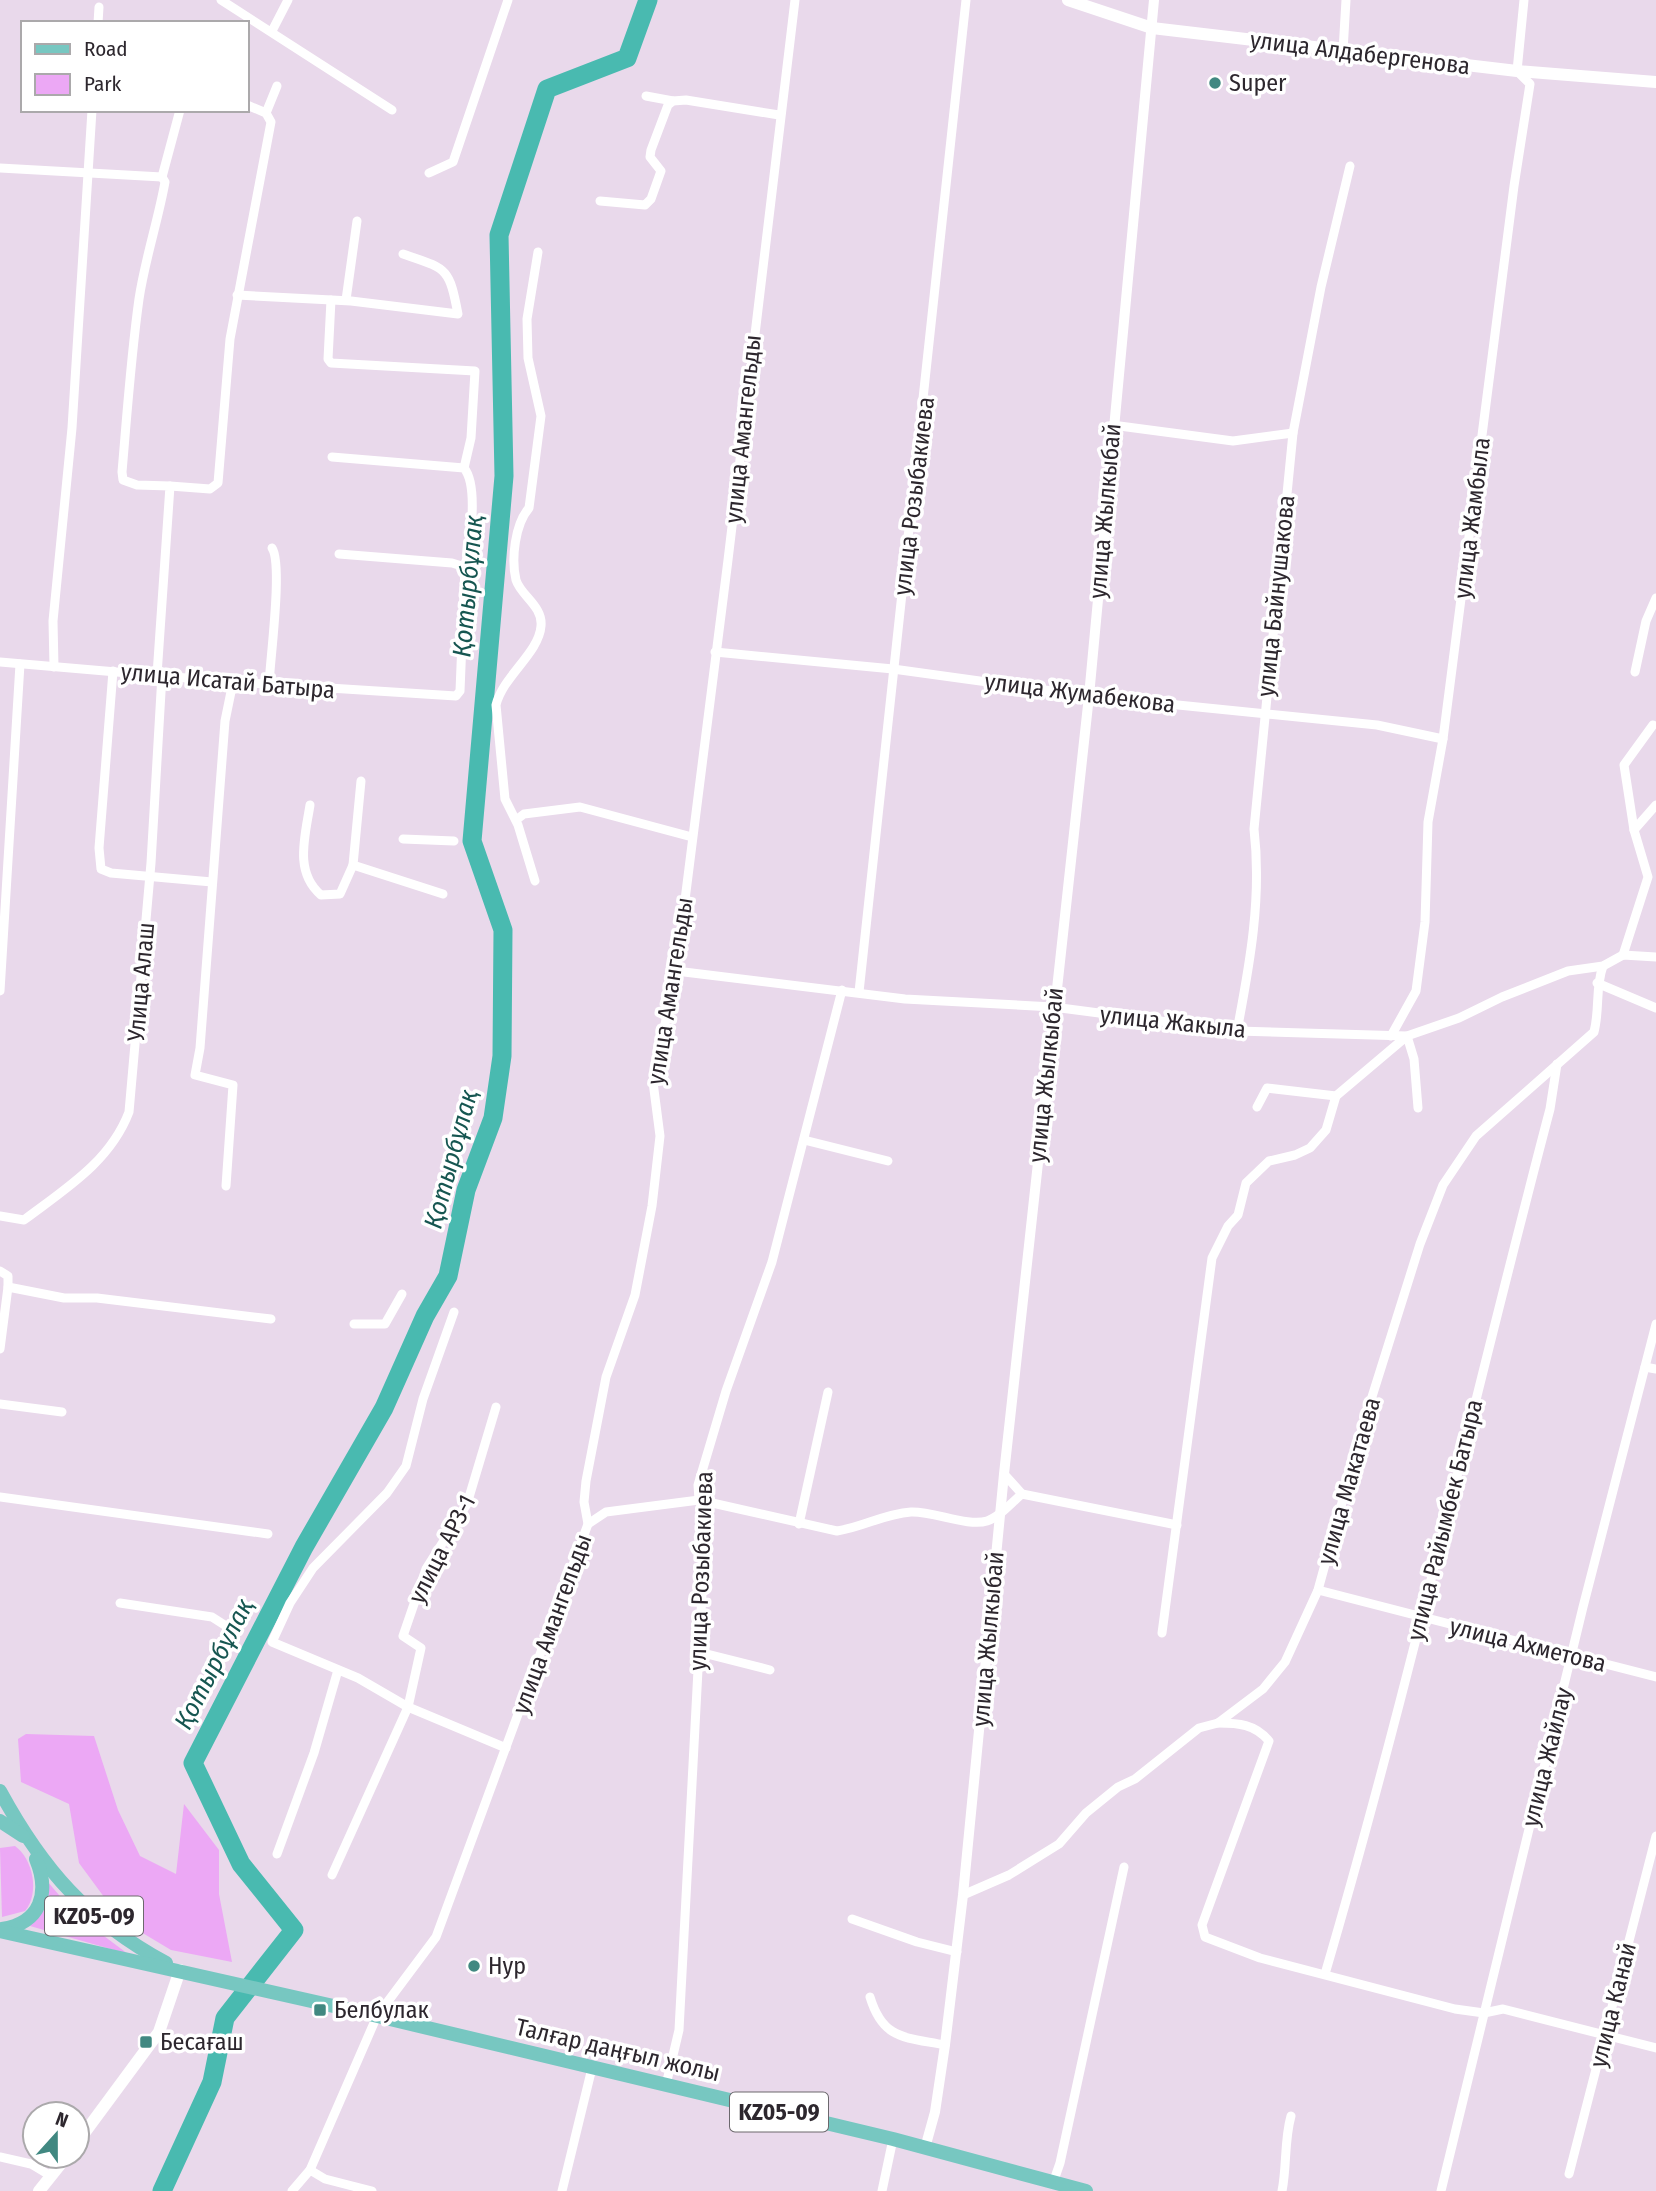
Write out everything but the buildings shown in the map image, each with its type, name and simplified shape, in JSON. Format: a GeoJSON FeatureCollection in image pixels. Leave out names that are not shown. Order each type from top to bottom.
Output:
{"type":"FeatureCollection","features":[{"type":"Feature","properties":{"kind":"main road","name":"улица Алдабергенова"},"geometry":{"type":"LineString","coordinates":[[1068,0],[1152,29],[1517,71],[1656,82]]}},
{"type":"Feature","properties":{"kind":"main road"},"geometry":{"type":"LineString","coordinates":[[0,1791],[27,1839]]}},
{"type":"Feature","properties":{"kind":"main road","name":"KZ05-09"},"geometry":{"type":"LineString","coordinates":[[0,1822],[27,1839]]}},
{"type":"Feature","properties":{"kind":"main road","name":"Талғар даңғыл жолы"},"geometry":{"type":"LineString","coordinates":[[27,1839],[55,1877],[87,1910],[134,1945],[180,1970]]}},
{"type":"Feature","properties":{"kind":"main road","name":"Талғар даңғыл жолы"},"geometry":{"type":"LineString","coordinates":[[0,1930],[29,1919],[43,1898],[41,1871],[27,1839]]}},
{"type":"Feature","properties":{"kind":"main road","name":"Талғар даңғыл жолы"},"geometry":{"type":"LineString","coordinates":[[0,1930],[377,2016],[893,2139],[1086,2191]]}},
{"type":"Feature","properties":{"kind":"main road"},"geometry":{"type":"LineString","coordinates":[[91,2124],[159,2032],[180,1970]]}},
{"type":"Feature","properties":{"kind":"main road"},"geometry":{"type":"LineString","coordinates":[[39,2191],[56,2170]]}},
{"type":"Feature","properties":{"kind":"street"},"geometry":{"type":"LineString","coordinates":[[220,0],[392,110]]}},
{"type":"Feature","properties":{"kind":"street"},"geometry":{"type":"LineString","coordinates":[[272,31],[288,0]]}},
{"type":"Feature","properties":{"kind":"street"},"geometry":{"type":"LineString","coordinates":[[429,173],[453,162],[508,0]]}},
{"type":"Feature","properties":{"kind":"street","name":"улица Амангельды"},"geometry":{"type":"LineString","coordinates":[[292,2191],[310,2170],[377,2016],[436,1937],[588,1524],[584,1502],[586,1481],[606,1377],[635,1295],[652,1206],[660,1136],[653,1082],[676,971],[795,0]]}},
{"type":"Feature","properties":{"kind":"street","name":"улица Розыбакиева"},"geometry":{"type":"LineString","coordinates":[[859,992],[966,0]]}},
{"type":"Feature","properties":{"kind":"street","name":"улица Жылкыбай"},"geometry":{"type":"LineString","coordinates":[[925,2148],[935,2112],[964,1895],[1000,1512],[1089,696],[1112,425],[1154,0]]}},
{"type":"Feature","properties":{"kind":"street"},"geometry":{"type":"LineString","coordinates":[[1343,51],[1346,0]]}},
{"type":"Feature","properties":{"kind":"street","name":"улица Жамбыла"},"geometry":{"type":"LineString","coordinates":[[1391,1036],[1416,991],[1425,922],[1428,822],[1443,739],[1514,186],[1530,84],[1517,71],[1524,0]]}},
{"type":"Feature","properties":{"kind":"street"},"geometry":{"type":"LineString","coordinates":[[98,21],[99,7]]}},
{"type":"Feature","properties":{"kind":"street"},"geometry":{"type":"LineString","coordinates":[[266,113],[277,86]]}},
{"type":"Feature","properties":{"kind":"street"},"geometry":{"type":"LineString","coordinates":[[646,96],[779,115]]}},
{"type":"Feature","properties":{"kind":"street"},"geometry":{"type":"LineString","coordinates":[[600,201],[645,205],[652,199],[661,171],[650,157],[651,150],[668,105],[673,101]]}},
{"type":"Feature","properties":{"kind":"street"},"geometry":{"type":"LineString","coordinates":[[179,112],[162,177],[165,182],[148,254],[132,347],[122,472],[123,480],[137,485],[210,489],[218,483],[230,339],[271,122],[266,113],[248,106]]}},
{"type":"Feature","properties":{"kind":"street"},"geometry":{"type":"LineString","coordinates":[[54,667],[53,621],[72,428],[92,112]]}},
{"type":"Feature","properties":{"kind":"street","name":"улица Байнушакова"},"geometry":{"type":"LineString","coordinates":[[1237,1031],[1251,958],[1258,891],[1254,829],[1263,714],[1293,433],[1321,287],[1350,166]]}},
{"type":"Feature","properties":{"kind":"street"},"geometry":{"type":"LineString","coordinates":[[0,168],[162,177]]}},
{"type":"Feature","properties":{"kind":"street"},"geometry":{"type":"LineString","coordinates":[[346,300],[357,221]]}},
{"type":"Feature","properties":{"kind":"street"},"geometry":{"type":"LineString","coordinates":[[535,881],[516,820],[505,799],[496,705],[499,694],[537,639],[542,625],[533,602],[516,581],[515,549],[520,518],[529,508],[541,416],[528,358],[527,319],[538,252]]}},
{"type":"Feature","properties":{"kind":"street"},"geometry":{"type":"LineString","coordinates":[[237,295],[346,300],[458,314],[452,283],[442,267],[403,254]]}},
{"type":"Feature","properties":{"kind":"street"},"geometry":{"type":"LineString","coordinates":[[331,300],[328,359],[331,363],[475,371],[471,438],[464,468]]}},
{"type":"Feature","properties":{"kind":"street"},"geometry":{"type":"LineString","coordinates":[[1112,425],[1233,441],[1293,433]]}},
{"type":"Feature","properties":{"kind":"street"},"geometry":{"type":"LineString","coordinates":[[332,457],[464,468],[470,475],[472,503],[465,567],[452,563],[338,554]]}},
{"type":"Feature","properties":{"kind":"street","name":"Улица Алаш"},"geometry":{"type":"LineString","coordinates":[[0,1216],[24,1220],[85,1175],[120,1136],[131,1100],[150,877],[170,486]]}},
{"type":"Feature","properties":{"kind":"street"},"geometry":{"type":"LineString","coordinates":[[269,685],[276,593],[276,554],[272,548]]}},
{"type":"Feature","properties":{"kind":"street","name":"улица Исатай Батыра"},"geometry":{"type":"LineString","coordinates":[[0,662],[269,685],[456,696],[460,691],[464,645],[465,567]]}},
{"type":"Feature","properties":{"kind":"street"},"geometry":{"type":"LineString","coordinates":[[1635,672],[1646,621],[1656,598]]}},
{"type":"Feature","properties":{"kind":"street","name":"улица Жумабекова"},"geometry":{"type":"LineString","coordinates":[[715,652],[893,669],[1089,696],[1377,725],[1443,739]]}},
{"type":"Feature","properties":{"kind":"street"},"geometry":{"type":"LineString","coordinates":[[0,991],[4,871],[20,664]]}},
{"type":"Feature","properties":{"kind":"street"},"geometry":{"type":"LineString","coordinates":[[113,671],[99,858],[101,869],[111,873],[212,882]]}},
{"type":"Feature","properties":{"kind":"street"},"geometry":{"type":"LineString","coordinates":[[226,1186],[233,1085],[195,1075],[200,1048],[225,720],[233,682]]}},
{"type":"Feature","properties":{"kind":"street"},"geometry":{"type":"LineString","coordinates":[[1653,725],[1624,765],[1634,830],[1648,877],[1623,955],[1656,957]]}},
{"type":"Feature","properties":{"kind":"street"},"geometry":{"type":"LineString","coordinates":[[310,805],[303,863],[309,885],[321,895],[340,894],[353,865],[361,780]]}},
{"type":"Feature","properties":{"kind":"street"},"geometry":{"type":"LineString","coordinates":[[1634,830],[1656,805]]}},
{"type":"Feature","properties":{"kind":"street"},"geometry":{"type":"LineString","coordinates":[[516,820],[524,814],[580,807],[692,837]]}},
{"type":"Feature","properties":{"kind":"street"},"geometry":{"type":"LineString","coordinates":[[402,839],[454,841]]}},
{"type":"Feature","properties":{"kind":"street"},"geometry":{"type":"LineString","coordinates":[[353,865],[443,894]]}},
{"type":"Feature","properties":{"kind":"street","name":"улица Жакыла"},"geometry":{"type":"LineString","coordinates":[[676,971],[905,999],[1053,1007],[1237,1031],[1407,1036],[1459,1018],[1542,980],[1568,971],[1603,966],[1623,955]]}},
{"type":"Feature","properties":{"kind":"street","name":"улица Макатаева"},"geometry":{"type":"LineString","coordinates":[[964,1895],[1009,1875],[1059,1843],[1086,1813],[1118,1787],[1135,1779],[1199,1728],[1218,1723],[1262,1689],[1286,1662],[1318,1590],[1365,1419],[1443,1185],[1476,1136],[1594,1032],[1599,1014],[1597,983],[1603,966]]}},
{"type":"Feature","properties":{"kind":"street"},"geometry":{"type":"LineString","coordinates":[[1597,983],[1656,1008]]}},
{"type":"Feature","properties":{"kind":"street","name":"улица Розыбакиева"},"geometry":{"type":"LineString","coordinates":[[666,2085],[679,2030],[706,1518],[699,1500],[698,1485],[705,1456],[772,1262],[842,990]]}},
{"type":"Feature","properties":{"kind":"street"},"geometry":{"type":"LineString","coordinates":[[1162,1633],[1212,1258],[1228,1226],[1238,1215],[1246,1183],[1269,1161],[1296,1156],[1310,1148],[1326,1130],[1336,1096],[1407,1036],[1414,1059],[1418,1108]]}},
{"type":"Feature","properties":{"kind":"street","name":"улица Райымбек Батыра"},"geometry":{"type":"LineString","coordinates":[[1325,1974],[1356,1870],[1421,1618],[1550,1109],[1557,1064]]}},
{"type":"Feature","properties":{"kind":"street"},"geometry":{"type":"LineString","coordinates":[[1257,1107],[1266,1088],[1336,1096]]}},
{"type":"Feature","properties":{"kind":"street"},"geometry":{"type":"LineString","coordinates":[[804,1140],[888,1160]]}},
{"type":"Feature","properties":{"kind":"street"},"geometry":{"type":"LineString","coordinates":[[0,1271],[8,1276],[0,1349]]}},
{"type":"Feature","properties":{"kind":"street"},"geometry":{"type":"LineString","coordinates":[[8,1287],[64,1298],[97,1298],[271,1319]]}},
{"type":"Feature","properties":{"kind":"street"},"geometry":{"type":"LineString","coordinates":[[354,1325],[385,1324],[402,1294]]}},
{"type":"Feature","properties":{"kind":"street"},"geometry":{"type":"LineString","coordinates":[[454,1312],[419,1411],[406,1466],[387,1493],[313,1568],[290,1603],[272,1642],[338,1670],[408,1707],[506,1748]]}},
{"type":"Feature","properties":{"kind":"street","name":"улица Жайлау"},"geometry":{"type":"LineString","coordinates":[[1441,2191],[1656,1324]]}},
{"type":"Feature","properties":{"kind":"street"},"geometry":{"type":"LineString","coordinates":[[1645,1367],[1656,1369]]}},
{"type":"Feature","properties":{"kind":"street"},"geometry":{"type":"LineString","coordinates":[[799,1524],[828,1392]]}},
{"type":"Feature","properties":{"kind":"street"},"geometry":{"type":"LineString","coordinates":[[0,1404],[62,1412]]}},
{"type":"Feature","properties":{"kind":"street","name":"улица АРЗ-1"},"geometry":{"type":"LineString","coordinates":[[332,1875],[408,1707],[421,1648],[404,1636],[405,1624],[426,1569],[467,1504],[496,1407]]}},
{"type":"Feature","properties":{"kind":"street"},"geometry":{"type":"LineString","coordinates":[[1004,1474],[1022,1494],[1177,1525]]}},
{"type":"Feature","properties":{"kind":"street"},"geometry":{"type":"LineString","coordinates":[[588,1524],[606,1512],[699,1500],[837,1531],[855,1529],[880,1516],[914,1512],[979,1522],[990,1520],[1022,1494]]}},
{"type":"Feature","properties":{"kind":"street"},"geometry":{"type":"LineString","coordinates":[[0,1497],[268,1534]]}},
{"type":"Feature","properties":{"kind":"street","name":"улица Ахметова"},"geometry":{"type":"LineString","coordinates":[[1318,1590],[1656,1677]]}},
{"type":"Feature","properties":{"kind":"street"},"geometry":{"type":"LineString","coordinates":[[120,1603],[212,1617],[237,1633]]}},
{"type":"Feature","properties":{"kind":"street"},"geometry":{"type":"LineString","coordinates":[[699,1652],[770,1670]]}},
{"type":"Feature","properties":{"kind":"street"},"geometry":{"type":"LineString","coordinates":[[277,1854],[314,1753],[338,1670]]}},
{"type":"Feature","properties":{"kind":"street"},"geometry":{"type":"LineString","coordinates":[[1218,1723],[1239,1723],[1260,1730],[1269,1741],[1202,1925],[1205,1937],[1261,1958],[1325,1974],[1484,2013],[1503,2009],[1656,2048]]}},
{"type":"Feature","properties":{"kind":"street","name":"улица Канай"},"geometry":{"type":"LineString","coordinates":[[1569,2174],[1656,1836]]}},
{"type":"Feature","properties":{"kind":"street"},"geometry":{"type":"LineString","coordinates":[[1053,2183],[1060,2163],[1124,1867]]}},
{"type":"Feature","properties":{"kind":"street"},"geometry":{"type":"LineString","coordinates":[[852,1919],[917,1942],[957,1952]]}},
{"type":"Feature","properties":{"kind":"street"},"geometry":{"type":"LineString","coordinates":[[870,1997],[876,2017],[884,2028],[945,2045]]}},
{"type":"Feature","properties":{"kind":"street"},"geometry":{"type":"LineString","coordinates":[[562,2191],[592,2068]]}},
{"type":"Feature","properties":{"kind":"street"},"geometry":{"type":"LineString","coordinates":[[1282,2191],[1288,2162],[1286,2135],[1291,2116]]}},
{"type":"Feature","properties":{"kind":"street"},"geometry":{"type":"LineString","coordinates":[[882,2191],[893,2139]]}},
{"type":"Feature","properties":{"kind":"street"},"geometry":{"type":"LineString","coordinates":[[0,2157],[30,2164],[51,2176]]}},
{"type":"Feature","properties":{"kind":"street"},"geometry":{"type":"LineString","coordinates":[[310,2170],[325,2179],[372,2191]]}},
{"type":"Feature","properties":{"kind":"green space"},"geometry":{"type":"Polygon","coordinates":[[[26,1734],[94,1736],[118,1810],[140,1856],[176,1874],[184,1804],[219,1850],[219,1894],[232,1962],[171,1950],[121,1920],[79,1863],[69,1804],[21,1782],[18,1739],[26,1734]]]}},
{"type":"Feature","properties":{"kind":"green space"},"geometry":{"type":"Polygon","coordinates":[[[15,1846],[30,1868],[32,1895],[25,1911],[2,1917],[0,1848],[15,1846]]]}},
{"type":"Feature","properties":{"kind":"green space"},"geometry":{"type":"Polygon","coordinates":[[[47,1881],[76,1915],[128,1954],[30,1926],[45,1909],[47,1881]]]}},
{"type":"Feature","properties":{"kind":"waterway","name":"Қотырбұлақ"},"geometry":{"type":"LineString","coordinates":[[162,2191],[212,2082],[225,2018],[294,1930],[241,1864],[193,1763],[304,1547],[384,1408],[425,1316],[448,1276],[466,1190],[493,1118],[502,1056],[503,930],[472,841],[504,476],[499,235],[547,89],[627,58],[648,0]]}},
{"type":"Feature","properties":{"kind":"place","name":"Super"},"geometry":{"type":"Point","coordinates":[1215,83]}},
{"type":"Feature","properties":{"kind":"place","name":"Нур"},"geometry":{"type":"Point","coordinates":[474,1966]}},
{"type":"Feature","properties":{"kind":"place","name":"Белбулак"},"geometry":{"type":"Point","coordinates":[320,2010]}},
{"type":"Feature","properties":{"kind":"place","name":"Бесағаш"},"geometry":{"type":"Point","coordinates":[146,2042]}}]}
